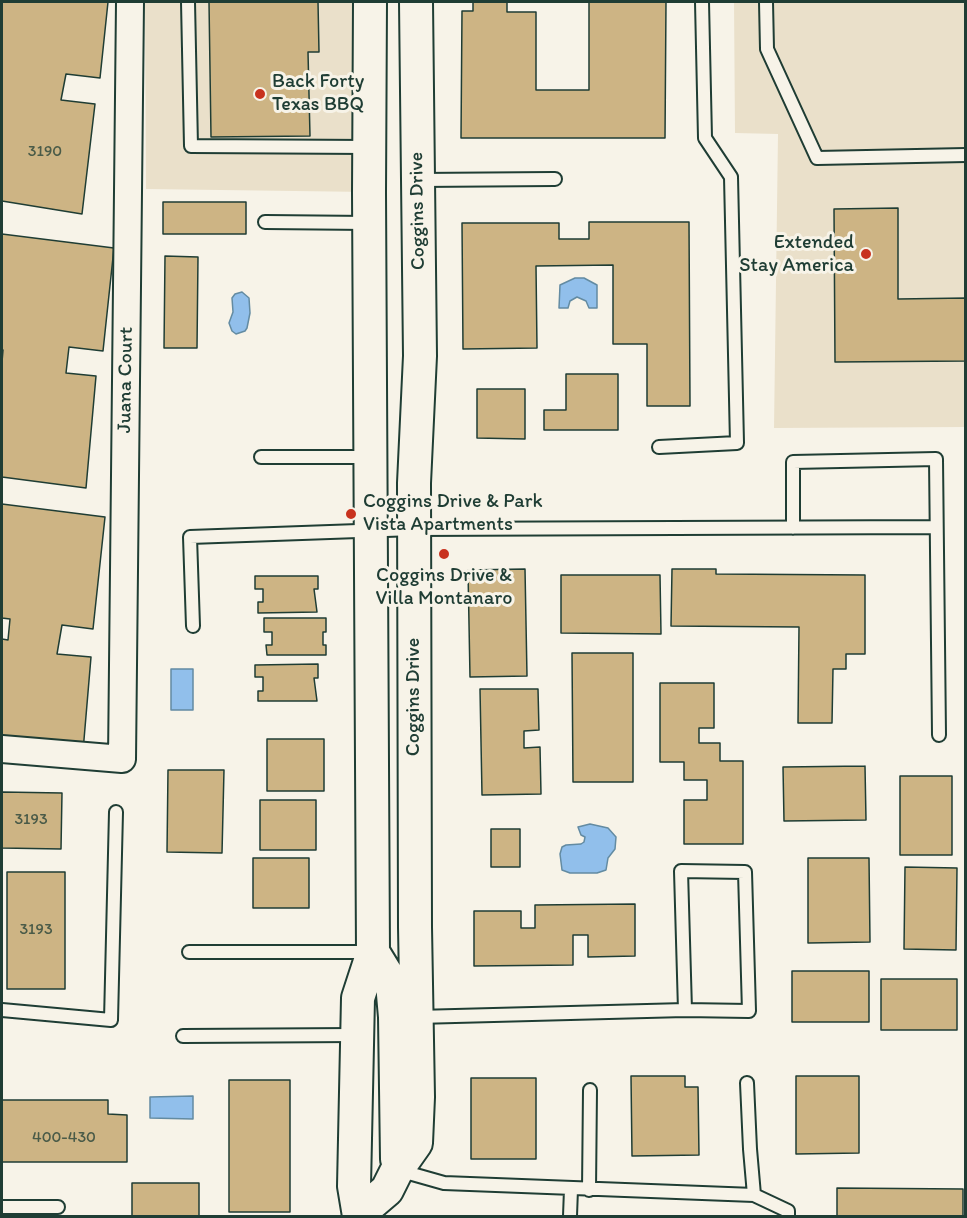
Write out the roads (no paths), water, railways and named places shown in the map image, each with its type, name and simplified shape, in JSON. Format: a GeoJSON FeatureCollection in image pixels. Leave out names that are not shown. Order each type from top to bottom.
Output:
{"type":"FeatureCollection","features":[{"type":"Feature","properties":{"kind":"street","name":"Juana Court"},"geometry":{"type":"LineString","coordinates":[[2,749],[122,759],[130,2]]}},
{"type":"Feature","properties":{"kind":"street"},"geometry":{"type":"LineString","coordinates":[[359,1215],[354,1186],[358,999],[373,952],[370,2]]}},
{"type":"Feature","properties":{"kind":"street","name":"Coggins Drive"},"geometry":{"type":"LineString","coordinates":[[397,1170],[395,1113],[406,1017],[414,483],[420,357],[416,2]]}},
{"type":"Feature","properties":{"kind":"street","name":"Coggins Drive"},"geometry":{"type":"LineString","coordinates":[[373,952],[392,983],[406,1017]]}},
{"type":"Feature","properties":{"kind":"street"},"geometry":{"type":"LineString","coordinates":[[359,1215],[387,1191],[397,1170]]}},
{"type":"Feature","properties":{"kind":"lane"},"geometry":{"type":"LineString","coordinates":[[188,2],[191,146],[369,147]]}},
{"type":"Feature","properties":{"kind":"lane"},"geometry":{"type":"LineString","coordinates":[[659,447],[736,443],[731,177],[705,138],[702,2]]}},
{"type":"Feature","properties":{"kind":"lane"},"geometry":{"type":"LineString","coordinates":[[766,2],[767,49],[818,158],[966,155]]}},
{"type":"Feature","properties":{"kind":"lane"},"geometry":{"type":"LineString","coordinates":[[417,180],[555,179]]}},
{"type":"Feature","properties":{"kind":"lane"},"geometry":{"type":"LineString","coordinates":[[265,222],[369,223]]}},
{"type":"Feature","properties":{"kind":"lane"},"geometry":{"type":"LineString","coordinates":[[261,457],[371,458]]}},
{"type":"Feature","properties":{"kind":"lane"},"geometry":{"type":"LineString","coordinates":[[793,528],[793,462],[936,459],[939,735]]}},
{"type":"Feature","properties":{"kind":"lane"},"geometry":{"type":"LineString","coordinates":[[193,626],[190,537],[414,529],[936,527]]}},
{"type":"Feature","properties":{"kind":"lane"},"geometry":{"type":"LineString","coordinates":[[2,1010],[111,1020],[116,812]]}},
{"type":"Feature","properties":{"kind":"lane"},"geometry":{"type":"LineString","coordinates":[[406,1017],[685,1010],[749,1011],[745,872],[681,871],[685,1010]]}},
{"type":"Feature","properties":{"kind":"lane"},"geometry":{"type":"LineString","coordinates":[[189,952],[373,952]]}},
{"type":"Feature","properties":{"kind":"lane"},"geometry":{"type":"LineString","coordinates":[[183,1036],[357,1035]]}},
{"type":"Feature","properties":{"kind":"lane"},"geometry":{"type":"LineString","coordinates":[[747,1083],[754,1196]]}},
{"type":"Feature","properties":{"kind":"lane"},"geometry":{"type":"LineString","coordinates":[[589,1190],[590,1090]]}},
{"type":"Feature","properties":{"kind":"lane"},"geometry":{"type":"LineString","coordinates":[[397,1170],[444,1183],[754,1196],[788,1211],[788,1216]]}},
{"type":"Feature","properties":{"kind":"lane"},"geometry":{"type":"LineString","coordinates":[[570,1216],[571,1189]]}},
{"type":"Feature","properties":{"kind":"lane"},"geometry":{"type":"LineString","coordinates":[[2,1207],[58,1207]]}},
{"type":"Feature","properties":{"kind":"water"},"geometry":{"type":"Polygon","coordinates":[[[575,278],[584,278],[597,285],[597,308],[589,308],[586,301],[577,297],[570,301],[568,308],[559,308],[560,285],[575,278]]]}},
{"type":"Feature","properties":{"kind":"water"},"geometry":{"type":"Polygon","coordinates":[[[242,292],[249,298],[250,313],[245,331],[236,334],[229,323],[233,312],[232,298],[235,294],[242,292]]]}},
{"type":"Feature","properties":{"kind":"water"},"geometry":{"type":"Polygon","coordinates":[[[171,669],[193,669],[193,710],[171,710],[171,669]]]}},
{"type":"Feature","properties":{"kind":"water"},"geometry":{"type":"Polygon","coordinates":[[[590,824],[608,828],[616,837],[615,849],[608,858],[606,870],[597,873],[570,873],[562,870],[560,854],[562,847],[584,842],[585,837],[581,835],[578,827],[590,824]]]}},
{"type":"Feature","properties":{"kind":"water"},"geometry":{"type":"Polygon","coordinates":[[[193,1096],[193,1119],[150,1118],[150,1097],[193,1096]]]}},
{"type":"Feature","properties":{"kind":"place","name":"Back Forty Texas BBQ"},"geometry":{"type":"Point","coordinates":[260,94]}},
{"type":"Feature","properties":{"kind":"place","name":"Extended Stay America"},"geometry":{"type":"Point","coordinates":[866,254]}},
{"type":"Feature","properties":{"kind":"place","name":"Coggins Drive & Park Vista Apartments"},"geometry":{"type":"Point","coordinates":[351,514]}},
{"type":"Feature","properties":{"kind":"place","name":"Coggins Drive & Villa Montanaro"},"geometry":{"type":"Point","coordinates":[444,554]}}]}
